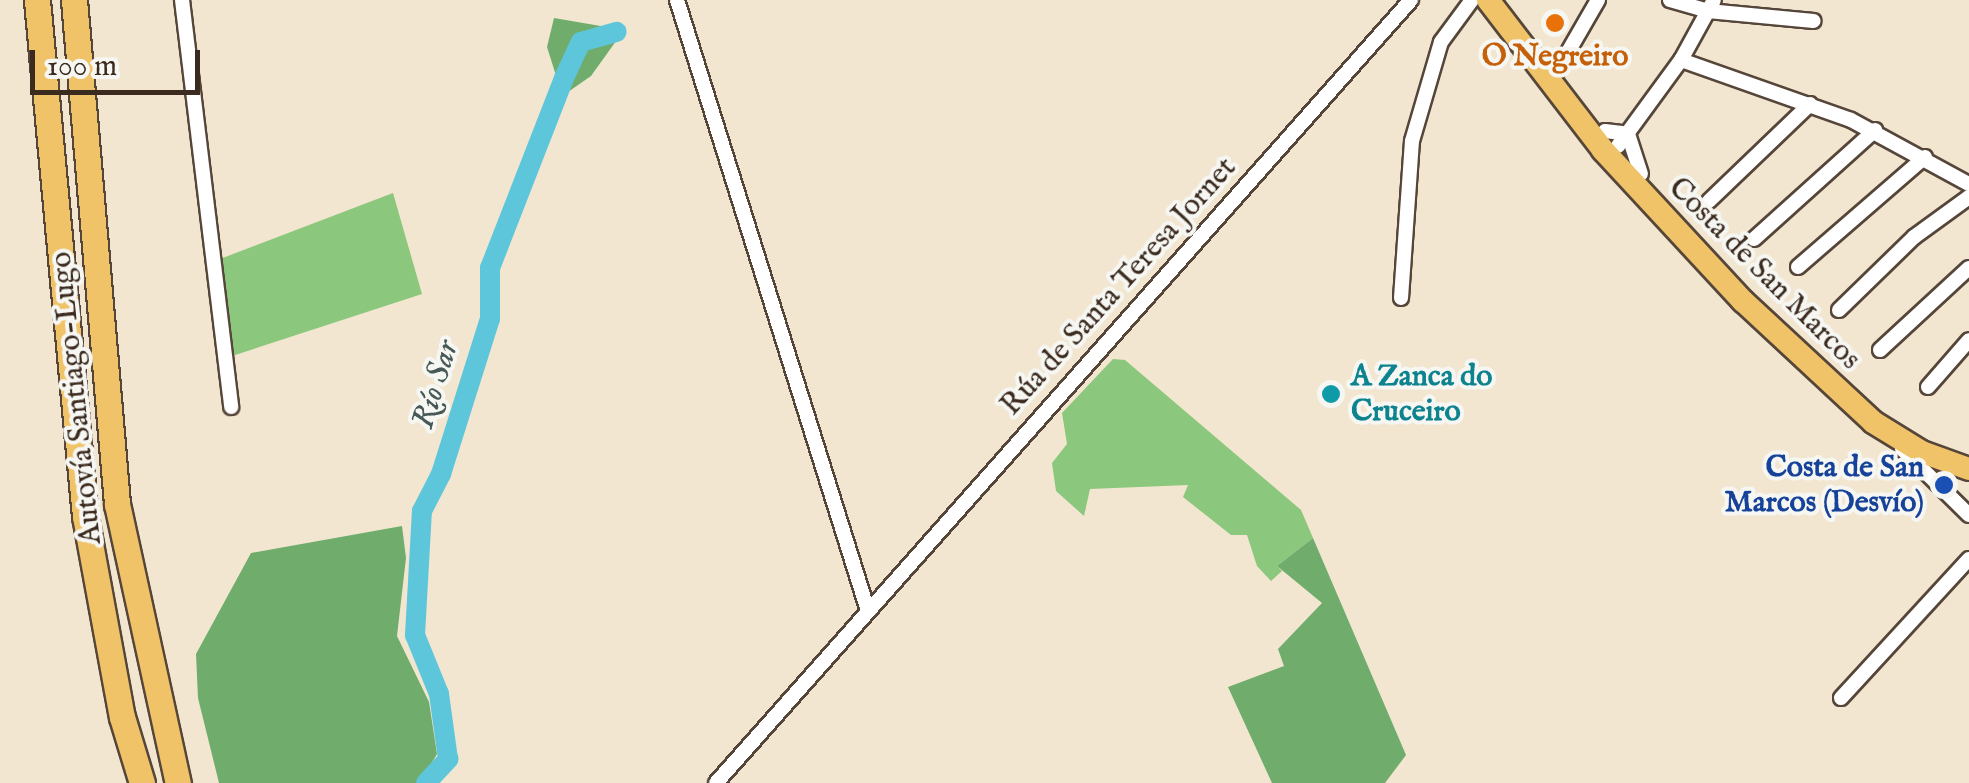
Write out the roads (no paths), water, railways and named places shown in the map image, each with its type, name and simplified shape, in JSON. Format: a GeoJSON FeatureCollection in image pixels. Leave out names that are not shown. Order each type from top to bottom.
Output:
{"type":"FeatureCollection","features":[{"type":"Feature","properties":{"kind":"highway","name":"Autovía Santiago-Lugo"},"geometry":{"type":"LineString","coordinates":[[74,0],[117,504],[178,783]]}},
{"type":"Feature","properties":{"kind":"highway","name":"Autovía Santiago-Lugo"},"geometry":{"type":"LineString","coordinates":[[37,2],[84,516],[122,717],[142,783]]}},
{"type":"Feature","properties":{"kind":"main road"},"geometry":{"type":"LineString","coordinates":[[1492,0],[1509,8],[1554,82]]}},
{"type":"Feature","properties":{"kind":"main road"},"geometry":{"type":"LineString","coordinates":[[1492,0],[1608,146],[1617,137]]}},
{"type":"Feature","properties":{"kind":"main road","name":"Costa de San Marcos"},"geometry":{"type":"LineString","coordinates":[[1554,82],[1658,214],[1879,419],[1942,463],[1969,470]]}},
{"type":"Feature","properties":{"kind":"main road"},"geometry":{"type":"LineString","coordinates":[[1617,137],[1619,159],[1658,214]]}},
{"type":"Feature","properties":{"kind":"main road","name":"Costa de San Marcos"},"geometry":{"type":"LineString","coordinates":[[1617,137],[1641,174],[1879,419],[1942,463]]}},
{"type":"Feature","properties":{"kind":"street"},"geometry":{"type":"LineString","coordinates":[[182,0],[230,406]]}},
{"type":"Feature","properties":{"kind":"street"},"geometry":{"type":"LineString","coordinates":[[677,0],[868,611]]}},
{"type":"Feature","properties":{"kind":"street","name":"Rúa de Santa Teresa Jornet"},"geometry":{"type":"LineString","coordinates":[[716,783],[1412,0]]}},
{"type":"Feature","properties":{"kind":"street"},"geometry":{"type":"LineString","coordinates":[[1401,298],[1416,124],[1441,42],[1472,0]]}},
{"type":"Feature","properties":{"kind":"street"},"geometry":{"type":"LineString","coordinates":[[1554,82],[1598,0]]}},
{"type":"Feature","properties":{"kind":"street"},"geometry":{"type":"LineString","coordinates":[[1670,0],[1814,21]]}},
{"type":"Feature","properties":{"kind":"street"},"geometry":{"type":"LineString","coordinates":[[1617,137],[1681,60],[1711,5]]}},
{"type":"Feature","properties":{"kind":"street"},"geometry":{"type":"LineString","coordinates":[[1681,60],[1875,130],[1969,184]]}},
{"type":"Feature","properties":{"kind":"street"},"geometry":{"type":"LineString","coordinates":[[1709,201],[1810,104]]}},
{"type":"Feature","properties":{"kind":"street"},"geometry":{"type":"LineString","coordinates":[[1754,238],[1875,130]]}},
{"type":"Feature","properties":{"kind":"street"},"geometry":{"type":"LineString","coordinates":[[1798,268],[1924,157]]}},
{"type":"Feature","properties":{"kind":"street"},"geometry":{"type":"LineString","coordinates":[[1838,310],[1914,237],[1969,197]]}},
{"type":"Feature","properties":{"kind":"street"},"geometry":{"type":"LineString","coordinates":[[1880,350],[1969,268]]}},
{"type":"Feature","properties":{"kind":"street"},"geometry":{"type":"LineString","coordinates":[[1928,387],[1969,340]]}},
{"type":"Feature","properties":{"kind":"street"},"geometry":{"type":"LineString","coordinates":[[1942,463],[1969,515]]}},
{"type":"Feature","properties":{"kind":"street"},"geometry":{"type":"LineString","coordinates":[[1841,698],[1969,559]]}},
{"type":"Feature","properties":{"kind":"waterway","name":"Río Sar"},"geometry":{"type":"LineString","coordinates":[[426,783],[448,759],[439,694],[415,635],[422,511],[441,474],[490,319],[490,268],[564,78],[581,42],[617,32]]}},
{"type":"Feature","properties":{"kind":"place","name":"O Negreiro"},"geometry":{"type":"Point","coordinates":[1555,23]}},
{"type":"Feature","properties":{"kind":"place","name":"A Zanca do Cruceiro"},"geometry":{"type":"Point","coordinates":[1331,394]}},
{"type":"Feature","properties":{"kind":"place","name":"Costa de San Marcos (Desvío)"},"geometry":{"type":"Point","coordinates":[1944,485]}}]}
